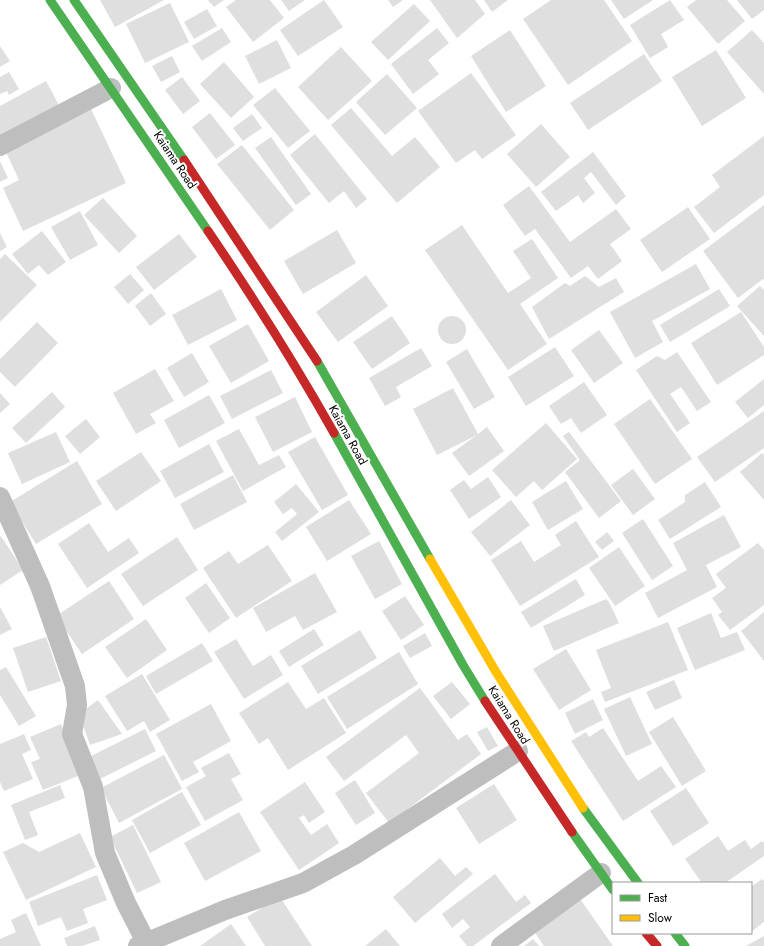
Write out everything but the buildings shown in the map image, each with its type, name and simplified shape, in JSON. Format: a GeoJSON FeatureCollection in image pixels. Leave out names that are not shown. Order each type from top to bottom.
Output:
{"type":"FeatureCollection","features":[{"type":"Feature","properties":{"kind":"highway","name":"Kaiama Road"},"geometry":{"type":"LineString","coordinates":[[50,0],[216,242],[299,371],[463,665],[518,751],[612,889]]}},
{"type":"Feature","properties":{"kind":"highway","name":"Kaiama Road"},"geometry":{"type":"LineString","coordinates":[[74,0],[213,202],[322,368],[454,602],[496,672],[588,816],[637,882]]}},
{"type":"Feature","properties":{"kind":"highway"},"geometry":{"type":"LineString","coordinates":[[647,934],[657,946]]}},
{"type":"Feature","properties":{"kind":"highway"},"geometry":{"type":"LineString","coordinates":[[676,934],[685,946]]}},
{"type":"Feature","properties":{"kind":"street"},"geometry":{"type":"LineString","coordinates":[[0,146],[111,88]]}},
{"type":"Feature","properties":{"kind":"street"},"geometry":{"type":"LineString","coordinates":[[0,497],[40,586],[75,686],[77,705],[72,734],[92,787],[105,853],[144,945],[225,910],[303,883],[354,855],[518,751]]}},
{"type":"Feature","properties":{"kind":"street"},"geometry":{"type":"LineString","coordinates":[[501,946],[601,873]]}},
{"type":"Feature","properties":{"kind":"traffic: fast"},"geometry":{"type":"LineString","coordinates":[[50,0],[208,231]]}},
{"type":"Feature","properties":{"kind":"traffic: fast"},"geometry":{"type":"LineString","coordinates":[[74,0],[184,160]]}},
{"type":"Feature","properties":{"kind":"traffic: fast"},"geometry":{"type":"LineString","coordinates":[[317,361],[430,559]]}},
{"type":"Feature","properties":{"kind":"traffic: fast"},"geometry":{"type":"LineString","coordinates":[[334,433],[463,665],[485,701]]}},
{"type":"Feature","properties":{"kind":"traffic: fast"},"geometry":{"type":"LineString","coordinates":[[583,808],[637,882]]}},
{"type":"Feature","properties":{"kind":"traffic: fast"},"geometry":{"type":"LineString","coordinates":[[572,832],[612,889]]}},
{"type":"Feature","properties":{"kind":"traffic: fast"},"geometry":{"type":"LineString","coordinates":[[676,934],[685,946]]}},
{"type":"Feature","properties":{"kind":"traffic: slow"},"geometry":{"type":"LineString","coordinates":[[430,559],[496,672],[583,808]]}},
{"type":"Feature","properties":{"kind":"traffic: jam"},"geometry":{"type":"LineString","coordinates":[[184,160],[317,361]]}},
{"type":"Feature","properties":{"kind":"traffic: jam"},"geometry":{"type":"LineString","coordinates":[[208,231],[273,331],[334,433]]}},
{"type":"Feature","properties":{"kind":"traffic: jam"},"geometry":{"type":"LineString","coordinates":[[485,701],[572,832]]}},
{"type":"Feature","properties":{"kind":"traffic: jam"},"geometry":{"type":"LineString","coordinates":[[647,934],[657,946]]}}]}
